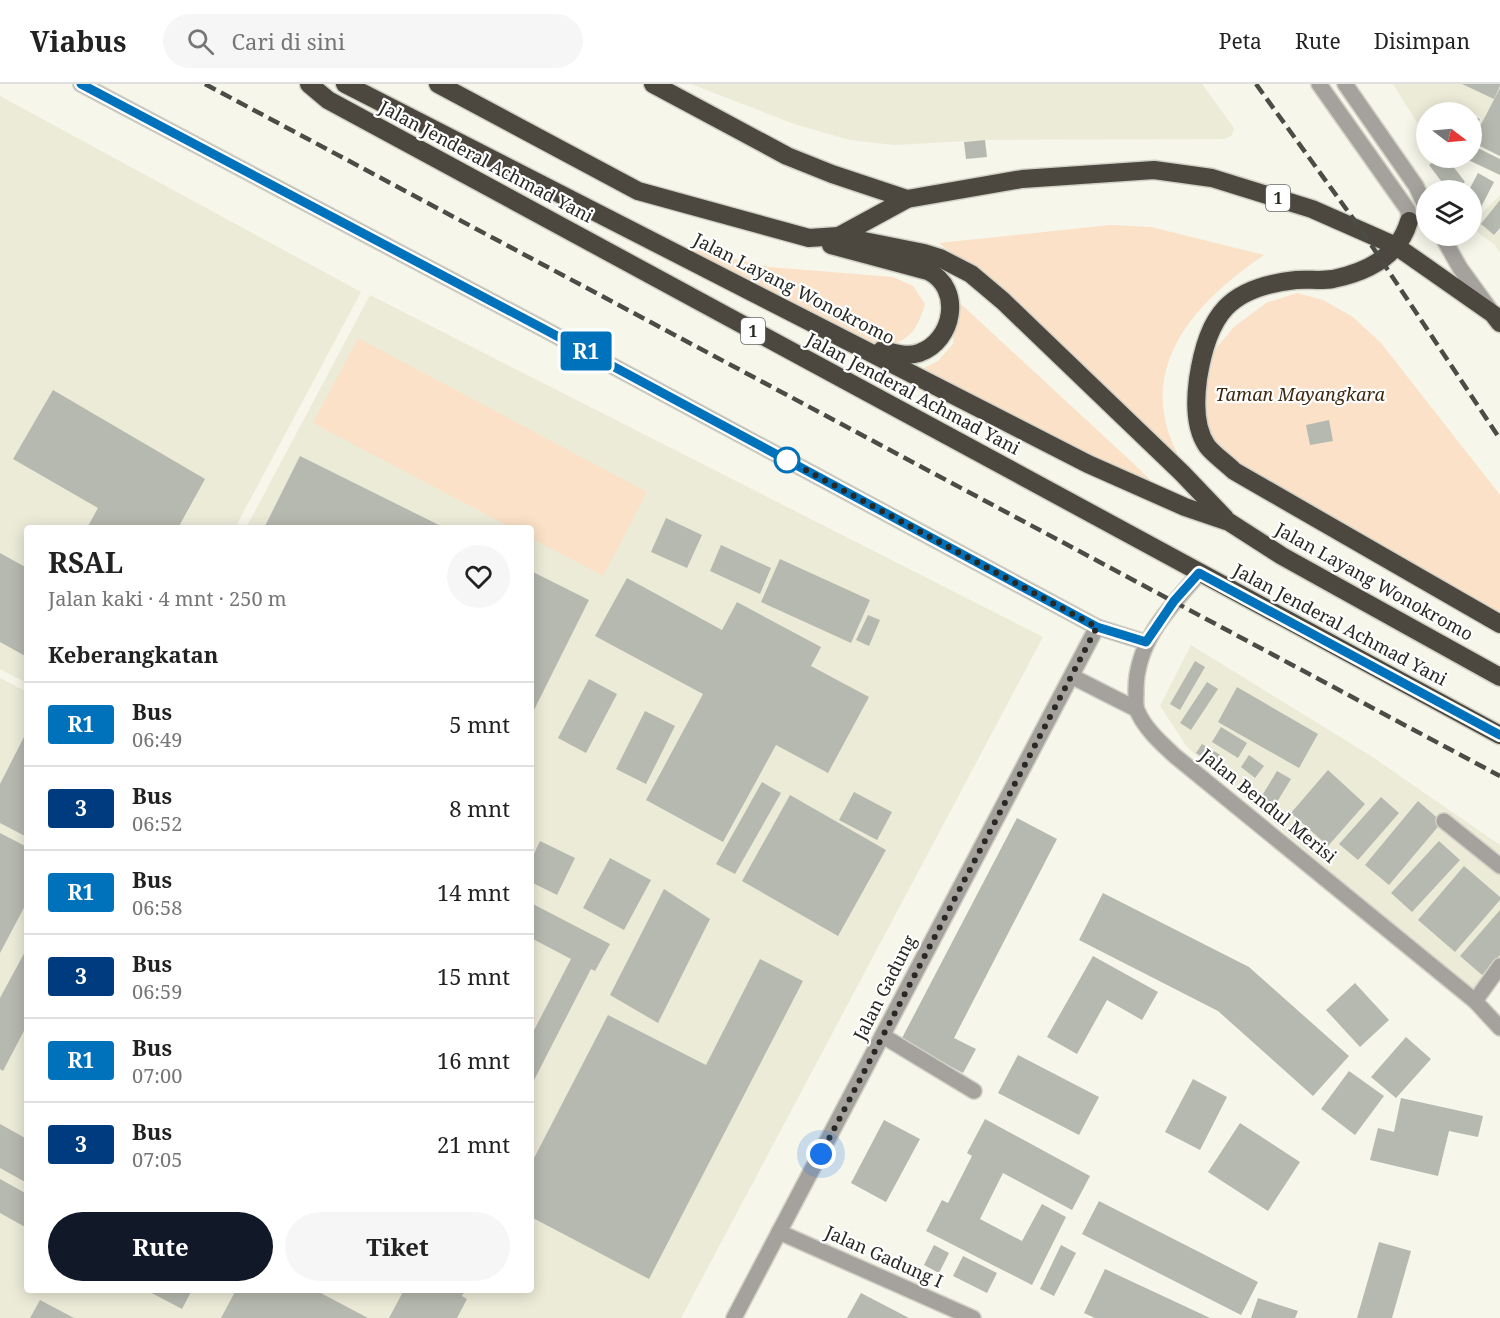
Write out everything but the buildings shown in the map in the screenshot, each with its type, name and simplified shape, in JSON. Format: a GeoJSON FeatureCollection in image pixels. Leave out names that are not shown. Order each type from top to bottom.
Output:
{"type":"FeatureCollection","features":[{"type":"Feature","properties":{"kind":"highway","name":"Jalan Jenderal Achmad Yani"},"geometry":{"type":"LineString","coordinates":[[309,84],[328,100],[1500,735]]}},
{"type":"Feature","properties":{"kind":"highway","name":"Jalan Layang Wonokromo"},"geometry":{"type":"LineString","coordinates":[[345,84],[1088,464],[1185,507],[1229,522],[1282,556],[1500,676]]}},
{"type":"Feature","properties":{"kind":"highway","name":"1"},"geometry":{"type":"LineString","coordinates":[[438,84],[638,191],[809,238],[839,236],[907,199],[1022,179],[1154,170],[1221,180],[1312,209],[1396,246],[1497,318]]}},
{"type":"Feature","properties":{"kind":"highway","name":"1"},"geometry":{"type":"LineString","coordinates":[[653,84],[787,156],[907,199]]}},
{"type":"Feature","properties":{"kind":"highway"},"geometry":{"type":"LineString","coordinates":[[1409,221],[1404,236],[1382,262],[1333,279],[1274,284],[1250,289],[1233,300],[1214,323],[1205,342],[1196,395],[1196,414],[1207,446],[1234,471],[1500,624]]}},
{"type":"Feature","properties":{"kind":"highway","name":"Jalan Layang Wonokromo"},"geometry":{"type":"LineString","coordinates":[[839,236],[924,253],[940,258],[971,274],[1003,301],[1182,472],[1229,522]]}},
{"type":"Feature","properties":{"kind":"highway"},"geometry":{"type":"LineString","coordinates":[[809,238],[876,259],[928,271],[935,275],[948,293],[951,302],[950,317],[944,333],[926,349],[919,353],[897,354],[859,345]]}},
{"type":"Feature","properties":{"kind":"street"},"geometry":{"type":"LineString","coordinates":[[81,84],[542,328],[1097,627],[1146,642]]}},
{"type":"Feature","properties":{"kind":"street"},"geometry":{"type":"LineString","coordinates":[[1319,84],[1408,210],[1409,221]]}},
{"type":"Feature","properties":{"kind":"street"},"geometry":{"type":"LineString","coordinates":[[1345,84],[1416,186]]}},
{"type":"Feature","properties":{"kind":"street"},"geometry":{"type":"LineString","coordinates":[[1448,246],[1460,268],[1497,318]]}},
{"type":"Feature","properties":{"kind":"street"},"geometry":{"type":"LineString","coordinates":[[1073,677],[1136,709],[1137,672],[1146,642],[1174,601],[1199,573]]}},
{"type":"Feature","properties":{"kind":"street","name":"Jalan Gadung"},"geometry":{"type":"LineString","coordinates":[[734,1318],[1073,677],[1097,627]]}},
{"type":"Feature","properties":{"kind":"street","name":"Jalan Bendul Merisi"},"geometry":{"type":"LineString","coordinates":[[1136,709],[1145,724],[1175,756],[1475,1001],[1500,1028]]}},
{"type":"Feature","properties":{"kind":"street"},"geometry":{"type":"LineString","coordinates":[[1444,821],[1500,866]]}},
{"type":"Feature","properties":{"kind":"street"},"geometry":{"type":"LineString","coordinates":[[1475,1001],[1500,966]]}},
{"type":"Feature","properties":{"kind":"street"},"geometry":{"type":"LineString","coordinates":[[883,1036],[974,1091]]}},
{"type":"Feature","properties":{"kind":"street","name":"Jalan Gadung I"},"geometry":{"type":"LineString","coordinates":[[779,1232],[973,1318]]}},
{"type":"Feature","properties":{"kind":"shaded area"},"geometry":{"type":"Polygon","coordinates":[[[691,84],[1202,84],[1234,128],[1232,135],[1225,139],[985,140],[894,145],[850,140],[794,124],[691,84]]]}},
{"type":"Feature","properties":{"kind":"shaded area"},"geometry":{"type":"Polygon","coordinates":[[[1393,84],[1500,84],[1500,157],[1482,148],[1482,102],[1416,102],[1416,121],[1393,84]]]}},
{"type":"Feature","properties":{"kind":"shaded area"},"geometry":{"type":"Polygon","coordinates":[[[0,96],[361,292],[237,525],[24,525],[24,681],[0,669],[0,96]]]}},
{"type":"Feature","properties":{"kind":"shaded area"},"geometry":{"type":"Polygon","coordinates":[[[1500,195],[1500,253],[1495,245],[1482,235],[1482,213],[1500,195]]]}},
{"type":"Feature","properties":{"kind":"shaded area"},"geometry":{"type":"Polygon","coordinates":[[[370,295],[1043,637],[681,1318],[0,1318],[0,678],[24,690],[24,1293],[534,1293],[534,525],[248,525],[370,295]]]}},
{"type":"Feature","properties":{"kind":"shaded area"},"geometry":{"type":"Polygon","coordinates":[[[1191,645],[1371,756],[1500,845],[1500,968],[1475,998],[1187,747],[1160,706],[1191,645]]]}},
{"type":"Feature","properties":{"kind":"green space"},"geometry":{"type":"Polygon","coordinates":[[[1110,225],[1151,227],[1264,255],[1243,270],[1203,307],[1186,327],[1173,350],[1165,374],[1163,400],[1167,428],[1185,470],[988,282],[939,243],[1110,225]]]}},
{"type":"Feature","properties":{"kind":"green space"},"geometry":{"type":"Polygon","coordinates":[[[697,250],[769,267],[893,277],[913,286],[925,304],[911,333],[882,350],[694,254],[697,250]]]}},
{"type":"Feature","properties":{"kind":"green space","name":"Taman Mayangkara"},"geometry":{"type":"Polygon","coordinates":[[[1297,293],[1323,300],[1353,317],[1381,343],[1500,495],[1500,619],[1258,481],[1219,450],[1200,412],[1201,379],[1216,348],[1234,327],[1266,303],[1297,293]]]}},
{"type":"Feature","properties":{"kind":"green space"},"geometry":{"type":"Polygon","coordinates":[[[950,294],[1163,493],[912,374],[938,361],[953,344],[954,321],[950,294]]]}},
{"type":"Feature","properties":{"kind":"green space"},"geometry":{"type":"Polygon","coordinates":[[[358,338],[647,492],[603,576],[534,540],[534,525],[506,525],[313,423],[358,338]]]}},
{"type":"Feature","properties":{"kind":"railway"},"geometry":{"type":"LineString","coordinates":[[205,84],[1500,776]]}},
{"type":"Feature","properties":{"kind":"railway"},"geometry":{"type":"LineString","coordinates":[[1256,84],[1362,231],[1500,439]]}},
{"type":"Feature","properties":{"kind":"bus line","name":"R1"},"geometry":{"type":"LineString","coordinates":[[81,84],[542,328],[1097,627],[1146,642],[1174,601],[1199,573],[1500,735]]}},
{"type":"Feature","properties":{"kind":"route"},"geometry":{"type":"LineString","coordinates":[[787,460],[1097,627],[1056,710],[913,976],[821,1154]]}}]}
